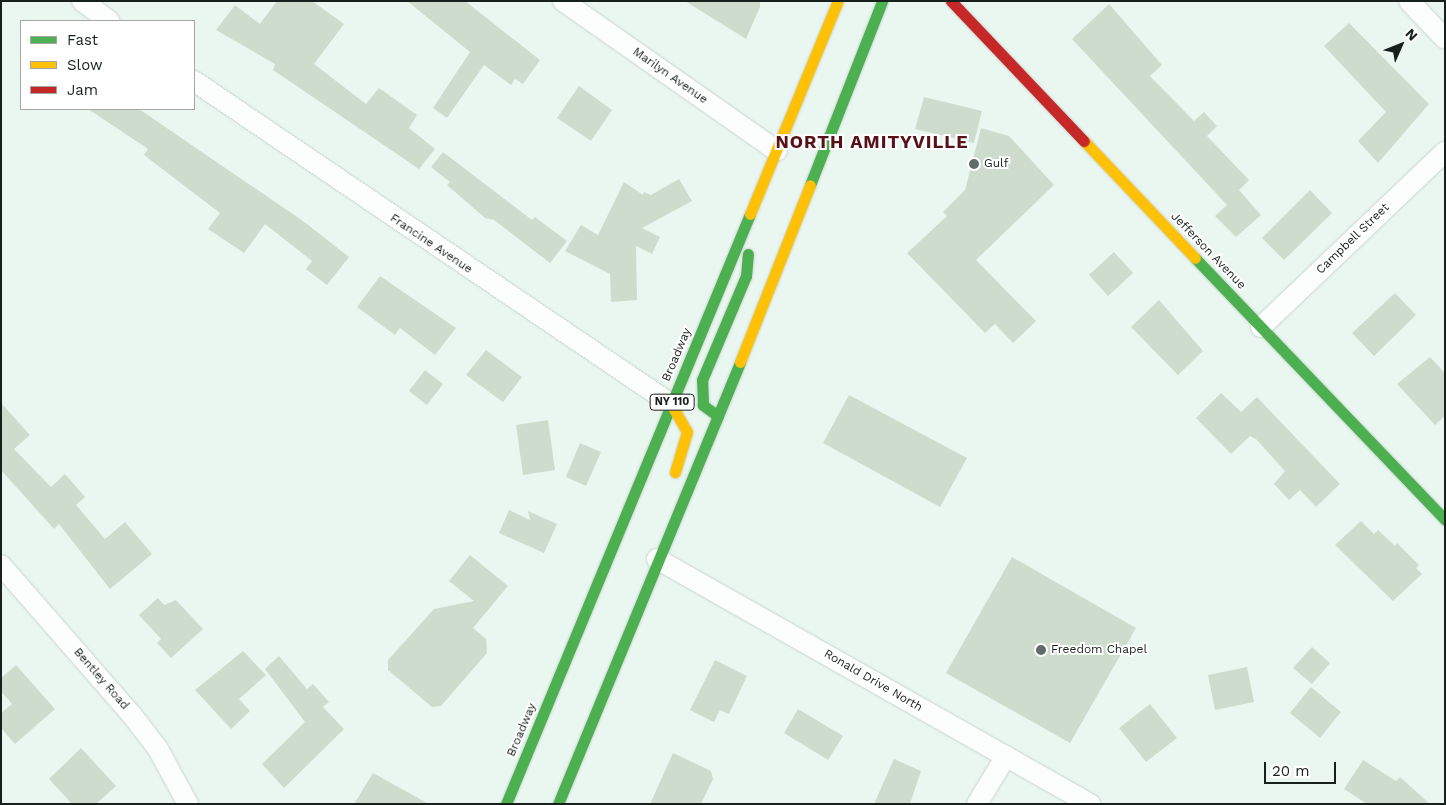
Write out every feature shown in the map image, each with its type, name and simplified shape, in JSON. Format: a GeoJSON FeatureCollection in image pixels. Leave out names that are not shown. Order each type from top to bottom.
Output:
{"type":"FeatureCollection","features":[{"type":"Feature","properties":{"kind":"main road","name":"Broadway"},"geometry":{"type":"LineString","coordinates":[[506,804],[838,1]]}},
{"type":"Feature","properties":{"kind":"main road"},"geometry":{"type":"LineString","coordinates":[[558,804],[653,555],[718,416],[882,1]]}},
{"type":"Feature","properties":{"kind":"main road","name":"Jefferson Avenue"},"geometry":{"type":"LineString","coordinates":[[951,1],[1445,520]]}},
{"type":"Feature","properties":{"kind":"main road"},"geometry":{"type":"LineString","coordinates":[[718,416],[703,405],[702,380],[746,276],[750,257],[741,239]]}},
{"type":"Feature","properties":{"kind":"main road"},"geometry":{"type":"LineString","coordinates":[[669,486],[687,441],[685,425],[671,404]]}},
{"type":"Feature","properties":{"kind":"street"},"geometry":{"type":"LineString","coordinates":[[82,1],[109,20]]}},
{"type":"Feature","properties":{"kind":"street","name":"Marilyn Avenue"},"geometry":{"type":"LineString","coordinates":[[563,1],[777,151]]}},
{"type":"Feature","properties":{"kind":"street"},"geometry":{"type":"LineString","coordinates":[[1409,1],[1445,39]]}},
{"type":"Feature","properties":{"kind":"street","name":"Francine Avenue"},"geometry":{"type":"LineString","coordinates":[[195,82],[671,404]]}},
{"type":"Feature","properties":{"kind":"street","name":"Campbell Street"},"geometry":{"type":"LineString","coordinates":[[1261,326],[1445,152]]}},
{"type":"Feature","properties":{"kind":"street","name":"Ronald Drive North"},"geometry":{"type":"LineString","coordinates":[[653,555],[1090,804]]}},
{"type":"Feature","properties":{"kind":"street","name":"Bentley Road"},"geometry":{"type":"LineString","coordinates":[[1,565],[132,715],[158,749],[188,804]]}},
{"type":"Feature","properties":{"kind":"street"},"geometry":{"type":"LineString","coordinates":[[977,804],[1006,756]]}},
{"type":"Feature","properties":{"kind":"building"},"geometry":{"type":"Polygon","coordinates":[[[277,1],[312,1],[344,24],[314,64],[366,104],[379,88],[417,115],[409,128],[435,149],[419,169],[273,70],[275,64],[216,30],[235,5],[260,24],[277,1]]]}},
{"type":"Feature","properties":{"kind":"building"},"geometry":{"type":"Polygon","coordinates":[[[407,1],[465,1],[540,60],[523,84],[515,79],[511,85],[484,65],[447,118],[433,108],[470,52],[407,1]]]}},
{"type":"Feature","properties":{"kind":"building"},"geometry":{"type":"Polygon","coordinates":[[[685,1],[760,1],[760,7],[746,39],[685,1]]]}},
{"type":"Feature","properties":{"kind":"building"},"geometry":{"type":"Polygon","coordinates":[[[1109,4],[1162,65],[1150,76],[1194,121],[1204,112],[1217,126],[1207,136],[1249,180],[1239,190],[1261,215],[1236,237],[1215,216],[1227,205],[1072,39],[1109,4]]]}},
{"type":"Feature","properties":{"kind":"building"},"geometry":{"type":"Polygon","coordinates":[[[1349,23],[1429,104],[1378,163],[1358,141],[1386,112],[1324,46],[1349,23]]]}},
{"type":"Feature","properties":{"kind":"building"},"geometry":{"type":"Polygon","coordinates":[[[579,86],[612,110],[591,141],[557,118],[579,86]]]}},
{"type":"Feature","properties":{"kind":"building"},"geometry":{"type":"Polygon","coordinates":[[[924,97],[982,111],[974,143],[915,129],[924,97]]]}},
{"type":"Feature","properties":{"kind":"building"},"geometry":{"type":"Polygon","coordinates":[[[90,110],[140,110],[303,221],[349,257],[327,285],[306,269],[312,261],[265,224],[244,253],[208,229],[220,213],[144,155],[148,149],[90,110]]]}},
{"type":"Feature","properties":{"kind":"building"},"geometry":{"type":"Polygon","coordinates":[[[981,128],[1009,136],[1054,185],[976,260],[1036,321],[1013,343],[995,324],[985,333],[907,253],[947,216],[943,212],[965,190],[981,128]]]}},
{"type":"Feature","properties":{"kind":"building"},"geometry":{"type":"Polygon","coordinates":[[[443,152],[532,220],[535,217],[567,241],[550,263],[494,220],[485,218],[447,185],[450,182],[431,167],[443,152]]]}},
{"type":"Feature","properties":{"kind":"building"},"geometry":{"type":"Polygon","coordinates":[[[679,179],[692,201],[642,228],[660,237],[652,254],[636,246],[637,300],[611,302],[610,274],[565,251],[581,225],[598,235],[624,182],[643,195],[644,192],[651,195],[679,179]]]}},
{"type":"Feature","properties":{"kind":"building"},"geometry":{"type":"Polygon","coordinates":[[[1310,190],[1332,213],[1284,260],[1262,238],[1310,190]]]}},
{"type":"Feature","properties":{"kind":"building"},"geometry":{"type":"Polygon","coordinates":[[[1114,252],[1133,273],[1108,296],[1089,275],[1114,252]]]}},
{"type":"Feature","properties":{"kind":"building"},"geometry":{"type":"Polygon","coordinates":[[[380,276],[456,328],[435,355],[400,328],[395,335],[357,307],[380,276]]]}},
{"type":"Feature","properties":{"kind":"building"},"geometry":{"type":"Polygon","coordinates":[[[1395,293],[1416,315],[1374,356],[1352,333],[1395,293]]]}},
{"type":"Feature","properties":{"kind":"building"},"geometry":{"type":"Polygon","coordinates":[[[1159,300],[1203,351],[1178,375],[1131,327],[1159,300]]]}},
{"type":"Feature","properties":{"kind":"building"},"geometry":{"type":"Polygon","coordinates":[[[486,350],[522,377],[503,402],[466,375],[486,350]]]}},
{"type":"Feature","properties":{"kind":"building"},"geometry":{"type":"Polygon","coordinates":[[[1430,357],[1445,373],[1445,416],[1435,425],[1397,384],[1430,357]]]}},
{"type":"Feature","properties":{"kind":"building"},"geometry":{"type":"Polygon","coordinates":[[[425,370],[443,384],[427,405],[409,391],[425,370]]]}},
{"type":"Feature","properties":{"kind":"building"},"geometry":{"type":"Polygon","coordinates":[[[1221,393],[1241,412],[1257,397],[1340,484],[1316,507],[1300,490],[1289,500],[1274,484],[1285,471],[1256,439],[1250,436],[1231,454],[1196,418],[1221,393]]]}},
{"type":"Feature","properties":{"kind":"building"},"geometry":{"type":"Polygon","coordinates":[[[849,395],[967,458],[940,507],[823,443],[849,395]]]}},
{"type":"Feature","properties":{"kind":"building"},"geometry":{"type":"Polygon","coordinates":[[[1,403],[30,435],[14,449],[51,487],[65,474],[85,497],[76,505],[105,539],[125,522],[152,554],[110,589],[59,524],[54,529],[1,470],[1,403]]]}},
{"type":"Feature","properties":{"kind":"building"},"geometry":{"type":"Polygon","coordinates":[[[548,420],[555,470],[523,475],[516,425],[548,420]]]}},
{"type":"Feature","properties":{"kind":"building"},"geometry":{"type":"Polygon","coordinates":[[[580,443],[601,452],[586,486],[566,477],[580,443]]]}},
{"type":"Feature","properties":{"kind":"building"},"geometry":{"type":"Polygon","coordinates":[[[509,510],[530,520],[528,511],[557,524],[544,553],[499,533],[509,510]]]}},
{"type":"Feature","properties":{"kind":"building"},"geometry":{"type":"Polygon","coordinates":[[[1361,521],[1374,534],[1378,530],[1395,546],[1397,543],[1419,565],[1416,568],[1422,574],[1393,601],[1335,545],[1361,521]]]}},
{"type":"Feature","properties":{"kind":"building"},"geometry":{"type":"Polygon","coordinates":[[[470,555],[508,586],[473,628],[486,639],[487,653],[441,706],[432,707],[388,670],[388,660],[434,609],[474,601],[449,581],[470,555]]]}},
{"type":"Feature","properties":{"kind":"building","name":"Freedom Chapel"},"geometry":{"type":"Polygon","coordinates":[[[1012,557],[1136,628],[1070,743],[946,673],[1012,557]]]}},
{"type":"Feature","properties":{"kind":"building"},"geometry":{"type":"Polygon","coordinates":[[[158,598],[164,605],[176,600],[203,629],[171,658],[157,643],[161,639],[139,615],[158,598]]]}},
{"type":"Feature","properties":{"kind":"building"},"geometry":{"type":"Polygon","coordinates":[[[1312,647],[1330,663],[1312,684],[1293,668],[1312,647]]]}},
{"type":"Feature","properties":{"kind":"building"},"geometry":{"type":"Polygon","coordinates":[[[243,651],[266,675],[239,699],[250,711],[231,729],[195,690],[243,651]]]}},
{"type":"Feature","properties":{"kind":"building"},"geometry":{"type":"Polygon","coordinates":[[[279,656],[307,689],[313,684],[329,702],[323,707],[344,729],[284,788],[262,764],[305,722],[265,669],[279,656]]]}},
{"type":"Feature","properties":{"kind":"building"},"geometry":{"type":"Polygon","coordinates":[[[715,660],[747,676],[729,714],[720,710],[714,722],[690,710],[715,660]]]}},
{"type":"Feature","properties":{"kind":"building"},"geometry":{"type":"Polygon","coordinates":[[[16,665],[55,709],[15,744],[1,728],[1,713],[12,704],[1,691],[1,678],[16,665]]]}},
{"type":"Feature","properties":{"kind":"building"},"geometry":{"type":"Polygon","coordinates":[[[1247,667],[1254,702],[1215,710],[1208,675],[1247,667]]]}},
{"type":"Feature","properties":{"kind":"building"},"geometry":{"type":"Polygon","coordinates":[[[1311,687],[1341,712],[1320,738],[1290,713],[1311,687]]]}},
{"type":"Feature","properties":{"kind":"building"},"geometry":{"type":"Polygon","coordinates":[[[1150,704],[1177,738],[1146,762],[1119,728],[1150,704]]]}},
{"type":"Feature","properties":{"kind":"building"},"geometry":{"type":"Polygon","coordinates":[[[798,709],[843,736],[828,760],[784,733],[798,709]]]}},
{"type":"Feature","properties":{"kind":"building"},"geometry":{"type":"Polygon","coordinates":[[[81,748],[116,786],[96,804],[72,804],[49,779],[81,748]]]}},
{"type":"Feature","properties":{"kind":"building"},"geometry":{"type":"Polygon","coordinates":[[[673,753],[711,771],[713,779],[701,804],[650,804],[673,753]]]}},
{"type":"Feature","properties":{"kind":"building"},"geometry":{"type":"Polygon","coordinates":[[[894,759],[921,771],[910,804],[874,804],[894,759]]]}},
{"type":"Feature","properties":{"kind":"building"},"geometry":{"type":"Polygon","coordinates":[[[1363,760],[1396,781],[1400,777],[1430,804],[1367,804],[1344,789],[1363,760]]]}},
{"type":"Feature","properties":{"kind":"building"},"geometry":{"type":"Polygon","coordinates":[[[373,773],[429,804],[354,804],[373,773]]]}},
{"type":"Feature","properties":{"kind":"traffic: fast"},"geometry":{"type":"LineString","coordinates":[[810,185],[882,1]]}},
{"type":"Feature","properties":{"kind":"traffic: fast"},"geometry":{"type":"LineString","coordinates":[[506,804],[750,214]]}},
{"type":"Feature","properties":{"kind":"traffic: fast"},"geometry":{"type":"LineString","coordinates":[[718,416],[703,405],[702,380],[746,276],[748,254]]}},
{"type":"Feature","properties":{"kind":"traffic: fast"},"geometry":{"type":"LineString","coordinates":[[1195,258],[1445,520]]}},
{"type":"Feature","properties":{"kind":"traffic: fast"},"geometry":{"type":"LineString","coordinates":[[558,804],[740,362]]}},
{"type":"Feature","properties":{"kind":"traffic: slow"},"geometry":{"type":"LineString","coordinates":[[750,214],[838,1]]}},
{"type":"Feature","properties":{"kind":"traffic: slow"},"geometry":{"type":"LineString","coordinates":[[1084,141],[1195,258]]}},
{"type":"Feature","properties":{"kind":"traffic: slow"},"geometry":{"type":"LineString","coordinates":[[740,362],[810,185]]}},
{"type":"Feature","properties":{"kind":"traffic: slow"},"geometry":{"type":"LineString","coordinates":[[671,404],[687,432],[675,472]]}},
{"type":"Feature","properties":{"kind":"traffic: jam"},"geometry":{"type":"LineString","coordinates":[[951,1],[1084,141]]}},
{"type":"Feature","properties":{"kind":"place","name":"Gulf"},"geometry":{"type":"Point","coordinates":[974,164]}},
{"type":"Feature","properties":{"kind":"place","name":"Freedom Chapel"},"geometry":{"type":"Point","coordinates":[1041,650]}},
{"type":"Feature","properties":{"kind":"district","name":"NORTH AMITYVILLE"},"geometry":{"type":"Point","coordinates":[872,142]}}]}
